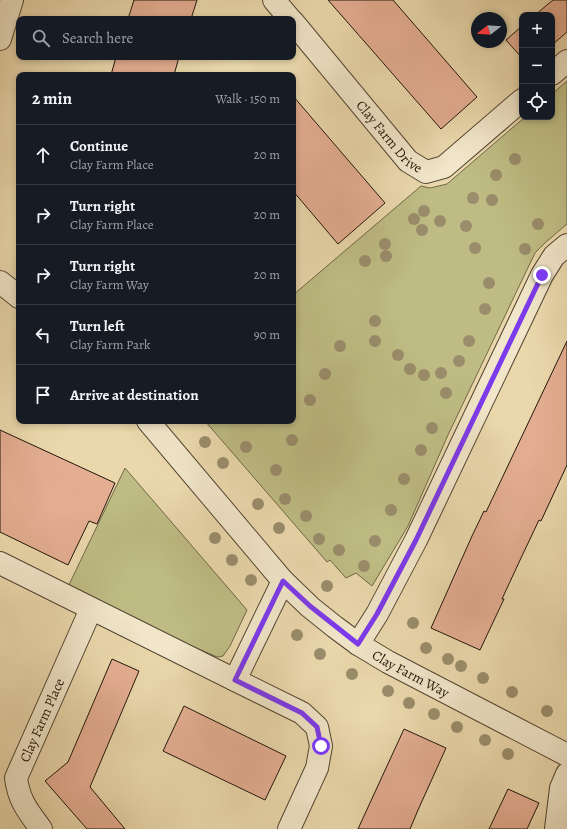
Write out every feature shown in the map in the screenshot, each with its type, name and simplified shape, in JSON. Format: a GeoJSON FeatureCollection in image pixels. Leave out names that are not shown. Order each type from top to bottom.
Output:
{"type":"FeatureCollection","features":[{"type":"Feature","properties":{"kind":"street"},"geometry":{"type":"LineString","coordinates":[[0,40],[12,0]]}},
{"type":"Feature","properties":{"kind":"street","name":"Clay Farm Drive"},"geometry":{"type":"LineString","coordinates":[[296,24],[408,161],[426,172],[444,167],[519,103]]}},
{"type":"Feature","properties":{"kind":"street"},"geometry":{"type":"LineString","coordinates":[[555,71],[567,61]]}},
{"type":"Feature","properties":{"kind":"street"},"geometry":{"type":"LineString","coordinates":[[358,644],[377,614],[416,540],[542,275],[554,256],[567,245]]}},
{"type":"Feature","properties":{"kind":"street"},"geometry":{"type":"LineString","coordinates":[[0,282],[16,295]]}},
{"type":"Feature","properties":{"kind":"street","name":"Clay Farm Way"},"geometry":{"type":"LineString","coordinates":[[151,424],[283,581],[310,606],[358,644],[388,662],[567,755]]}},
{"type":"Feature","properties":{"kind":"street"},"geometry":{"type":"LineString","coordinates":[[0,563],[302,713],[317,727],[321,746],[317,768],[289,829]]}},
{"type":"Feature","properties":{"kind":"street"},"geometry":{"type":"LineString","coordinates":[[235,680],[283,581]]}},
{"type":"Feature","properties":{"kind":"street","name":"Clay Farm Place"},"geometry":{"type":"LineString","coordinates":[[41,829],[23,805],[19,796],[16,778],[91,609]]}},
{"type":"Feature","properties":{"kind":"street"},"geometry":{"type":"LineString","coordinates":[[556,829],[561,788],[567,774]]}},
{"type":"Feature","properties":{"kind":"shaded area"},"geometry":{"type":"Polygon","coordinates":[[[567,81],[567,224],[535,253],[448,435],[408,526],[372,586],[356,573],[346,578],[330,560],[327,562],[208,424],[296,424],[296,292],[421,186],[430,188],[447,184],[522,120],[555,120],[555,91],[567,81]]]}},
{"type":"Feature","properties":{"kind":"shaded area"},"geometry":{"type":"Polygon","coordinates":[[[125,468],[247,610],[230,646],[223,656],[217,657],[66,591],[125,468]]]}},
{"type":"Feature","properties":{"kind":"building"},"geometry":{"type":"Polygon","coordinates":[[[134,0],[197,0],[192,16],[129,16],[134,0]]]}},
{"type":"Feature","properties":{"kind":"building"},"geometry":{"type":"Polygon","coordinates":[[[328,0],[393,0],[477,97],[441,129],[328,0]]]}},
{"type":"Feature","properties":{"kind":"building"},"geometry":{"type":"Polygon","coordinates":[[[553,0],[567,0],[567,32],[555,42],[555,12],[539,12],[553,0]]]}},
{"type":"Feature","properties":{"kind":"building"},"geometry":{"type":"Polygon","coordinates":[[[519,29],[519,55],[507,41],[507,39],[519,29]]]}},
{"type":"Feature","properties":{"kind":"building"},"geometry":{"type":"Polygon","coordinates":[[[115,60],[178,60],[175,72],[112,72],[115,60]]]}},
{"type":"Feature","properties":{"kind":"building"},"geometry":{"type":"Polygon","coordinates":[[[296,99],[385,203],[338,244],[296,195],[296,99]]]}},
{"type":"Feature","properties":{"kind":"building"},"geometry":{"type":"Polygon","coordinates":[[[567,341],[567,465],[541,521],[539,520],[521,558],[480,650],[431,628],[472,536],[484,511],[486,512],[567,341]]]}},
{"type":"Feature","properties":{"kind":"building"},"geometry":{"type":"Polygon","coordinates":[[[0,430],[115,483],[97,524],[89,521],[68,565],[0,532],[0,430]]]}},
{"type":"Feature","properties":{"kind":"building"},"geometry":{"type":"Polygon","coordinates":[[[112,659],[139,671],[90,787],[125,829],[87,829],[45,781],[68,762],[112,659]]]}},
{"type":"Feature","properties":{"kind":"building"},"geometry":{"type":"Polygon","coordinates":[[[184,706],[286,756],[265,800],[163,751],[184,706]]]}},
{"type":"Feature","properties":{"kind":"building"},"geometry":{"type":"Polygon","coordinates":[[[404,729],[446,748],[410,829],[358,829],[404,729]]]}},
{"type":"Feature","properties":{"kind":"building"},"geometry":{"type":"Polygon","coordinates":[[[508,789],[539,803],[527,829],[489,829],[508,789]]]}},
{"type":"Feature","properties":{"kind":"route"},"geometry":{"type":"LineString","coordinates":[[321,746],[317,727],[302,713],[235,680],[283,581],[310,606],[358,644],[377,614],[416,540],[542,275]]}}]}
